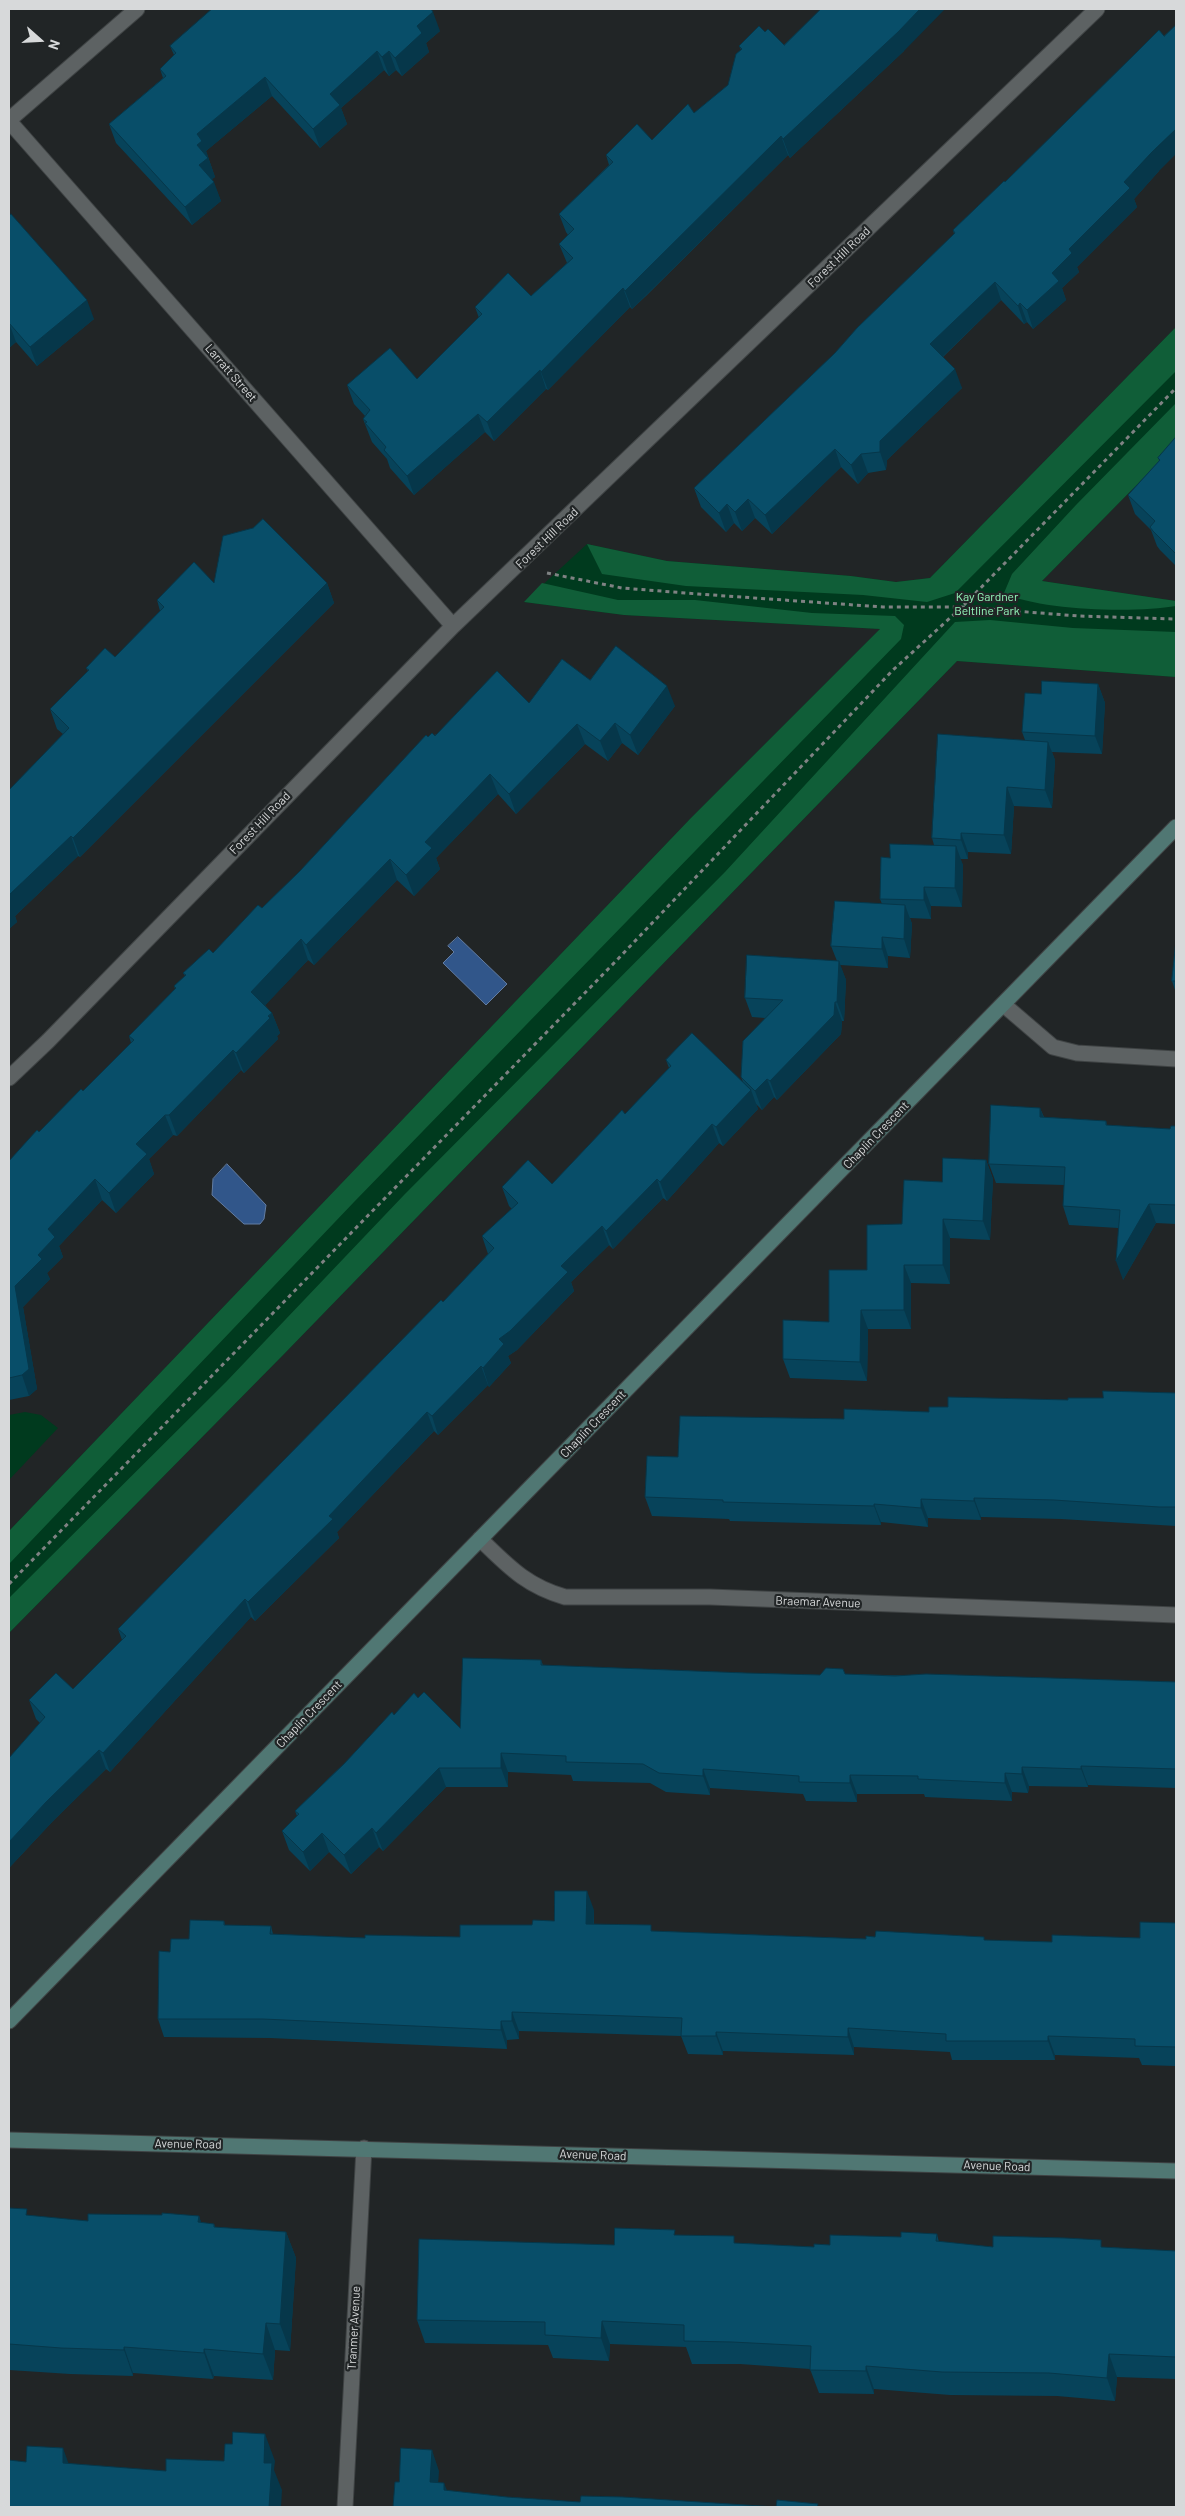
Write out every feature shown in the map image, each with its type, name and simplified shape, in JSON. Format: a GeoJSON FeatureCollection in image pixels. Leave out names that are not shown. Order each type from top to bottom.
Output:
{"type":"FeatureCollection","features":[{"type":"Feature","properties":{"kind":"street"},"geometry":{"type":"LineString","coordinates":[[9,120],[137,9]]}},
{"type":"Feature","properties":{"kind":"street","name":"Forest Hill Road"},"geometry":{"type":"LineString","coordinates":[[9,1078],[48,1041],[453,626],[521,563],[1097,9]]}},
{"type":"Feature","properties":{"kind":"street","name":"Larratt Street"},"geometry":{"type":"LineString","coordinates":[[9,120],[453,626]]}},
{"type":"Feature","properties":{"kind":"street","name":"Chaplin Crescent"},"geometry":{"type":"LineString","coordinates":[[9,2021],[1176,827]]}},
{"type":"Feature","properties":{"kind":"street"},"geometry":{"type":"LineString","coordinates":[[1004,1005],[1053,1047],[1077,1052],[1176,1058]]}},
{"type":"Feature","properties":{"kind":"street","name":"Braemar Avenue"},"geometry":{"type":"LineString","coordinates":[[480,1539],[527,1582],[546,1592],[564,1597],[710,1598],[1176,1615]]}},
{"type":"Feature","properties":{"kind":"street","name":"Avenue Road"},"geometry":{"type":"LineString","coordinates":[[9,2140],[1176,2171]]}},
{"type":"Feature","properties":{"kind":"street","name":"Tranmer Avenue"},"geometry":{"type":"LineString","coordinates":[[345,2507],[364,2148]]}},
{"type":"Feature","properties":{"kind":"path"},"geometry":{"type":"LineString","coordinates":[[9,1584],[616,961],[893,670],[962,607],[1176,388]]}},
{"type":"Feature","properties":{"kind":"path"},"geometry":{"type":"LineString","coordinates":[[521,563],[546,573],[622,588],[883,607],[962,607],[1079,616],[1176,619]]}},
{"type":"Feature","properties":{"kind":"green space","name":"Kay Gardner Beltline Park"},"geometry":{"type":"Polygon","coordinates":[[[1176,327],[1176,445],[1042,581],[1176,601],[1176,677],[957,661],[285,1353],[9,1633],[9,1531],[690,819],[880,629],[624,615],[524,602],[587,544],[667,561],[851,576],[896,582],[930,578],[1176,327]]]}},
{"type":"Feature","properties":{"kind":"green space"},"geometry":{"type":"Polygon","coordinates":[[[1176,327],[1176,371],[955,593],[927,602],[863,595],[686,586],[602,574],[587,544],[667,561],[851,576],[896,582],[930,578],[1176,327]]]}},
{"type":"Feature","properties":{"kind":"green space"},"geometry":{"type":"Polygon","coordinates":[[[1176,403],[1176,445],[1042,581],[1176,601],[1176,606],[1113,610],[1088,609],[1040,604],[1004,593],[1012,574],[1076,505],[1176,403]]]}},
{"type":"Feature","properties":{"kind":"green space"},"geometry":{"type":"Polygon","coordinates":[[[542,583],[618,600],[695,600],[812,613],[895,616],[904,625],[901,639],[354,1202],[9,1564],[9,1531],[690,819],[880,629],[624,615],[524,602],[542,583]]]}},
{"type":"Feature","properties":{"kind":"green space"},"geometry":{"type":"Polygon","coordinates":[[[990,620],[1073,628],[1176,632],[1176,677],[957,661],[285,1353],[9,1633],[9,1598],[226,1382],[404,1195],[725,872],[955,622],[990,620]]]}},
{"type":"Feature","properties":{"kind":"green space"},"geometry":{"type":"Polygon","coordinates":[[[25,1412],[41,1415],[58,1428],[9,1480],[9,1415],[25,1412]]]}},
{"type":"Feature","properties":{"kind":"water"},"geometry":{"type":"Polygon","coordinates":[[[458,937],[507,984],[486,1005],[443,963],[454,952],[448,946],[458,937]]]}},
{"type":"Feature","properties":{"kind":"water"},"geometry":{"type":"Polygon","coordinates":[[[227,1164],[266,1205],[264,1219],[260,1224],[244,1224],[212,1195],[213,1179],[227,1164]]]}},
{"type":"Feature","properties":{"kind":"building"},"geometry":{"type":"Polygon","coordinates":[[[212,9],[431,9],[433,12],[417,26],[422,33],[395,58],[389,51],[382,57],[377,51],[330,94],[340,105],[313,129],[265,77],[197,134],[202,141],[197,145],[208,158],[199,165],[214,182],[185,207],[109,124],[166,76],[160,69],[176,53],[170,46],[212,9]]]}},
{"type":"Feature","properties":{"kind":"building"},"geometry":{"type":"Polygon","coordinates":[[[821,9],[920,9],[898,32],[783,139],[781,136],[625,291],[623,288],[541,372],[540,370],[487,422],[478,414],[407,476],[384,450],[386,447],[365,423],[367,422],[363,419],[370,410],[347,385],[390,348],[417,379],[482,314],[475,307],[508,273],[531,296],[573,258],[559,244],[574,229],[559,214],[613,162],[606,155],[637,124],[652,140],[688,104],[694,113],[728,85],[736,54],[742,49],[739,46],[759,26],[765,32],[768,29],[784,45],[821,9]]]}},
{"type":"Feature","properties":{"kind":"building"},"geometry":{"type":"Polygon","coordinates":[[[1176,25],[1176,129],[1124,182],[1130,188],[1069,249],[1072,253],[1052,273],[1059,281],[1027,310],[1020,303],[1018,306],[995,282],[930,344],[955,369],[880,441],[880,452],[861,454],[851,465],[835,449],[765,515],[748,499],[735,512],[727,504],[719,513],[694,488],[835,353],[857,328],[955,233],[953,230],[1005,182],[1159,30],[1164,36],[1176,25]]]}},
{"type":"Feature","properties":{"kind":"building"},"geometry":{"type":"Polygon","coordinates":[[[11,214],[87,300],[30,347],[9,323],[9,216],[11,214]]]}},
{"type":"Feature","properties":{"kind":"building"},"geometry":{"type":"Polygon","coordinates":[[[1176,437],[1176,554],[1150,527],[1155,521],[1128,495],[1160,460],[1158,458],[1176,437]]]}},
{"type":"Feature","properties":{"kind":"building"},"geometry":{"type":"Polygon","coordinates":[[[263,519],[327,583],[73,838],[71,836],[9,895],[9,790],[69,728],[50,709],[89,670],[86,668],[105,648],[115,657],[164,607],[157,600],[194,562],[214,583],[223,536],[253,528],[263,519]]]}},
{"type":"Feature","properties":{"kind":"building"},"geometry":{"type":"Polygon","coordinates":[[[616,646],[667,686],[630,735],[615,723],[600,741],[577,724],[509,794],[490,774],[425,842],[432,848],[406,875],[390,859],[306,945],[301,939],[251,992],[272,1013],[268,1016],[270,1018],[236,1053],[233,1050],[169,1115],[165,1115],[136,1144],[147,1154],[109,1193],[95,1179],[48,1229],[55,1237],[38,1255],[42,1259],[15,1286],[29,1369],[22,1375],[9,1378],[9,1161],[37,1130],[39,1132],[81,1089],[83,1091],[134,1040],[129,1036],[176,988],[174,986],[186,975],[183,973],[209,949],[213,953],[258,905],[262,908],[300,871],[426,735],[428,737],[432,733],[435,736],[497,671],[529,703],[562,659],[590,680],[616,646]]]}},
{"type":"Feature","properties":{"kind":"building"},"geometry":{"type":"Polygon","coordinates":[[[1042,681],[1098,684],[1095,736],[1022,732],[1025,693],[1041,694],[1042,681]]]}},
{"type":"Feature","properties":{"kind":"building"},"geometry":{"type":"Polygon","coordinates":[[[938,734],[1048,742],[1045,790],[1007,787],[1004,835],[961,833],[961,840],[932,838],[938,734]]]}},
{"type":"Feature","properties":{"kind":"building"},"geometry":{"type":"Polygon","coordinates":[[[890,844],[956,846],[955,888],[924,887],[924,900],[880,899],[881,857],[890,858],[890,844]]]}},
{"type":"Feature","properties":{"kind":"building"},"geometry":{"type":"Polygon","coordinates":[[[835,901],[905,905],[904,939],[882,937],[882,949],[831,946],[835,901]]]}},
{"type":"Feature","properties":{"kind":"building"},"geometry":{"type":"Polygon","coordinates":[[[1176,941],[1176,981],[1172,981],[1176,941]]]}},
{"type":"Feature","properties":{"kind":"building"},"geometry":{"type":"Polygon","coordinates":[[[747,955],[839,961],[837,1002],[835,1002],[834,1015],[770,1081],[767,1079],[755,1091],[741,1077],[743,1041],[783,1000],[745,998],[747,955]]]}},
{"type":"Feature","properties":{"kind":"building"},"geometry":{"type":"Polygon","coordinates":[[[692,1033],[751,1090],[716,1127],[712,1124],[660,1182],[657,1179],[606,1231],[602,1226],[561,1266],[568,1272],[510,1331],[499,1339],[504,1344],[483,1368],[481,1366],[432,1416],[427,1412],[329,1516],[333,1519],[248,1602],[245,1599],[103,1753],[99,1750],[46,1802],[9,1842],[9,1758],[45,1717],[29,1700],[56,1673],[73,1689],[126,1636],[118,1629],[441,1300],[443,1302],[494,1248],[482,1236],[518,1203],[502,1187],[528,1160],[552,1184],[622,1110],[625,1114],[671,1066],[666,1060],[692,1033]]]}},
{"type":"Feature","properties":{"kind":"building"},"geometry":{"type":"Polygon","coordinates":[[[991,1105],[1040,1108],[1040,1117],[1106,1121],[1106,1125],[1170,1129],[1171,1126],[1176,1126],[1176,1205],[1149,1204],[1116,1261],[1120,1210],[1063,1206],[1065,1167],[989,1164],[991,1105]]]}},
{"type":"Feature","properties":{"kind":"building"},"geometry":{"type":"Polygon","coordinates":[[[943,1158],[986,1160],[983,1221],[943,1219],[943,1265],[904,1265],[904,1310],[861,1310],[860,1362],[783,1359],[783,1320],[829,1322],[829,1270],[867,1270],[867,1225],[902,1224],[904,1180],[942,1182],[943,1158]]]}},
{"type":"Feature","properties":{"kind":"building"},"geometry":{"type":"Polygon","coordinates":[[[1103,1391],[1176,1393],[1176,1507],[1054,1500],[974,1498],[974,1501],[921,1499],[921,1508],[874,1504],[874,1506],[723,1502],[723,1500],[645,1497],[647,1456],[678,1457],[680,1416],[844,1419],[844,1409],[929,1412],[929,1407],[948,1407],[948,1397],[1068,1400],[1068,1398],[1103,1398],[1103,1391]]]}},
{"type":"Feature","properties":{"kind":"building"},"geometry":{"type":"Polygon","coordinates":[[[463,1658],[541,1660],[541,1665],[746,1673],[820,1675],[826,1668],[843,1669],[845,1674],[895,1676],[926,1674],[1176,1682],[1176,1769],[1081,1766],[1081,1769],[1022,1767],[1022,1774],[1005,1773],[1005,1783],[918,1779],[918,1776],[850,1775],[850,1783],[799,1782],[799,1776],[703,1769],[703,1776],[659,1773],[643,1764],[566,1762],[566,1756],[501,1753],[501,1768],[439,1768],[376,1833],[372,1828],[344,1855],[322,1833],[303,1852],[282,1831],[299,1814],[295,1811],[344,1764],[392,1712],[394,1715],[414,1693],[418,1698],[424,1692],[460,1728],[463,1658]]]}},
{"type":"Feature","properties":{"kind":"building"},"geometry":{"type":"Polygon","coordinates":[[[555,1891],[587,1891],[586,1924],[651,1925],[651,1931],[866,1939],[866,1936],[875,1937],[876,1931],[984,1937],[984,1940],[1052,1942],[1052,1935],[1140,1938],[1140,1922],[1176,1923],[1176,2047],[1135,2046],[1135,2039],[1048,2036],[1048,2041],[946,2041],[946,2034],[848,2028],[848,2037],[716,2032],[716,2036],[681,2036],[682,2018],[512,2012],[512,2021],[501,2021],[501,2030],[263,2019],[158,2019],[159,1951],[170,1952],[171,1939],[189,1939],[190,1920],[224,1921],[224,1925],[271,1926],[270,1934],[365,1938],[365,1935],[460,1937],[460,1925],[532,1925],[533,1920],[554,1921],[555,1891]]]}},
{"type":"Feature","properties":{"kind":"building"},"geometry":{"type":"Polygon","coordinates":[[[9,2208],[27,2209],[26,2215],[88,2221],[88,2214],[162,2215],[162,2213],[199,2216],[198,2222],[214,2224],[214,2227],[286,2232],[280,2324],[266,2323],[263,2354],[204,2349],[204,2353],[124,2347],[124,2350],[9,2344],[9,2208]]]}},
{"type":"Feature","properties":{"kind":"building"},"geometry":{"type":"Polygon","coordinates":[[[615,2228],[675,2230],[674,2235],[734,2236],[734,2243],[814,2247],[814,2244],[830,2245],[830,2235],[901,2237],[901,2232],[937,2234],[936,2241],[993,2247],[993,2236],[1101,2240],[1101,2247],[1176,2251],[1176,2357],[1109,2354],[1107,2378],[1049,2373],[942,2372],[866,2366],[866,2371],[810,2370],[811,2346],[684,2341],[684,2325],[602,2321],[601,2338],[545,2335],[545,2322],[417,2320],[419,2239],[614,2245],[615,2228]]]}},
{"type":"Feature","properties":{"kind":"building"},"geometry":{"type":"Polygon","coordinates":[[[233,2432],[265,2434],[264,2463],[272,2463],[269,2507],[9,2507],[9,2460],[26,2462],[27,2446],[63,2448],[63,2463],[166,2471],[166,2459],[224,2461],[225,2444],[232,2444],[233,2432]]]}},
{"type":"Feature","properties":{"kind":"building"},"geometry":{"type":"Polygon","coordinates":[[[401,2448],[432,2450],[430,2482],[444,2483],[444,2490],[580,2502],[581,2496],[623,2497],[776,2507],[393,2507],[395,2482],[399,2482],[401,2448]]]}},
{"type":"Feature","properties":{"kind":"building"},"geometry":{"type":"Polygon","coordinates":[[[777,2500],[818,2504],[817,2507],[776,2507],[777,2500]]]}}]}
